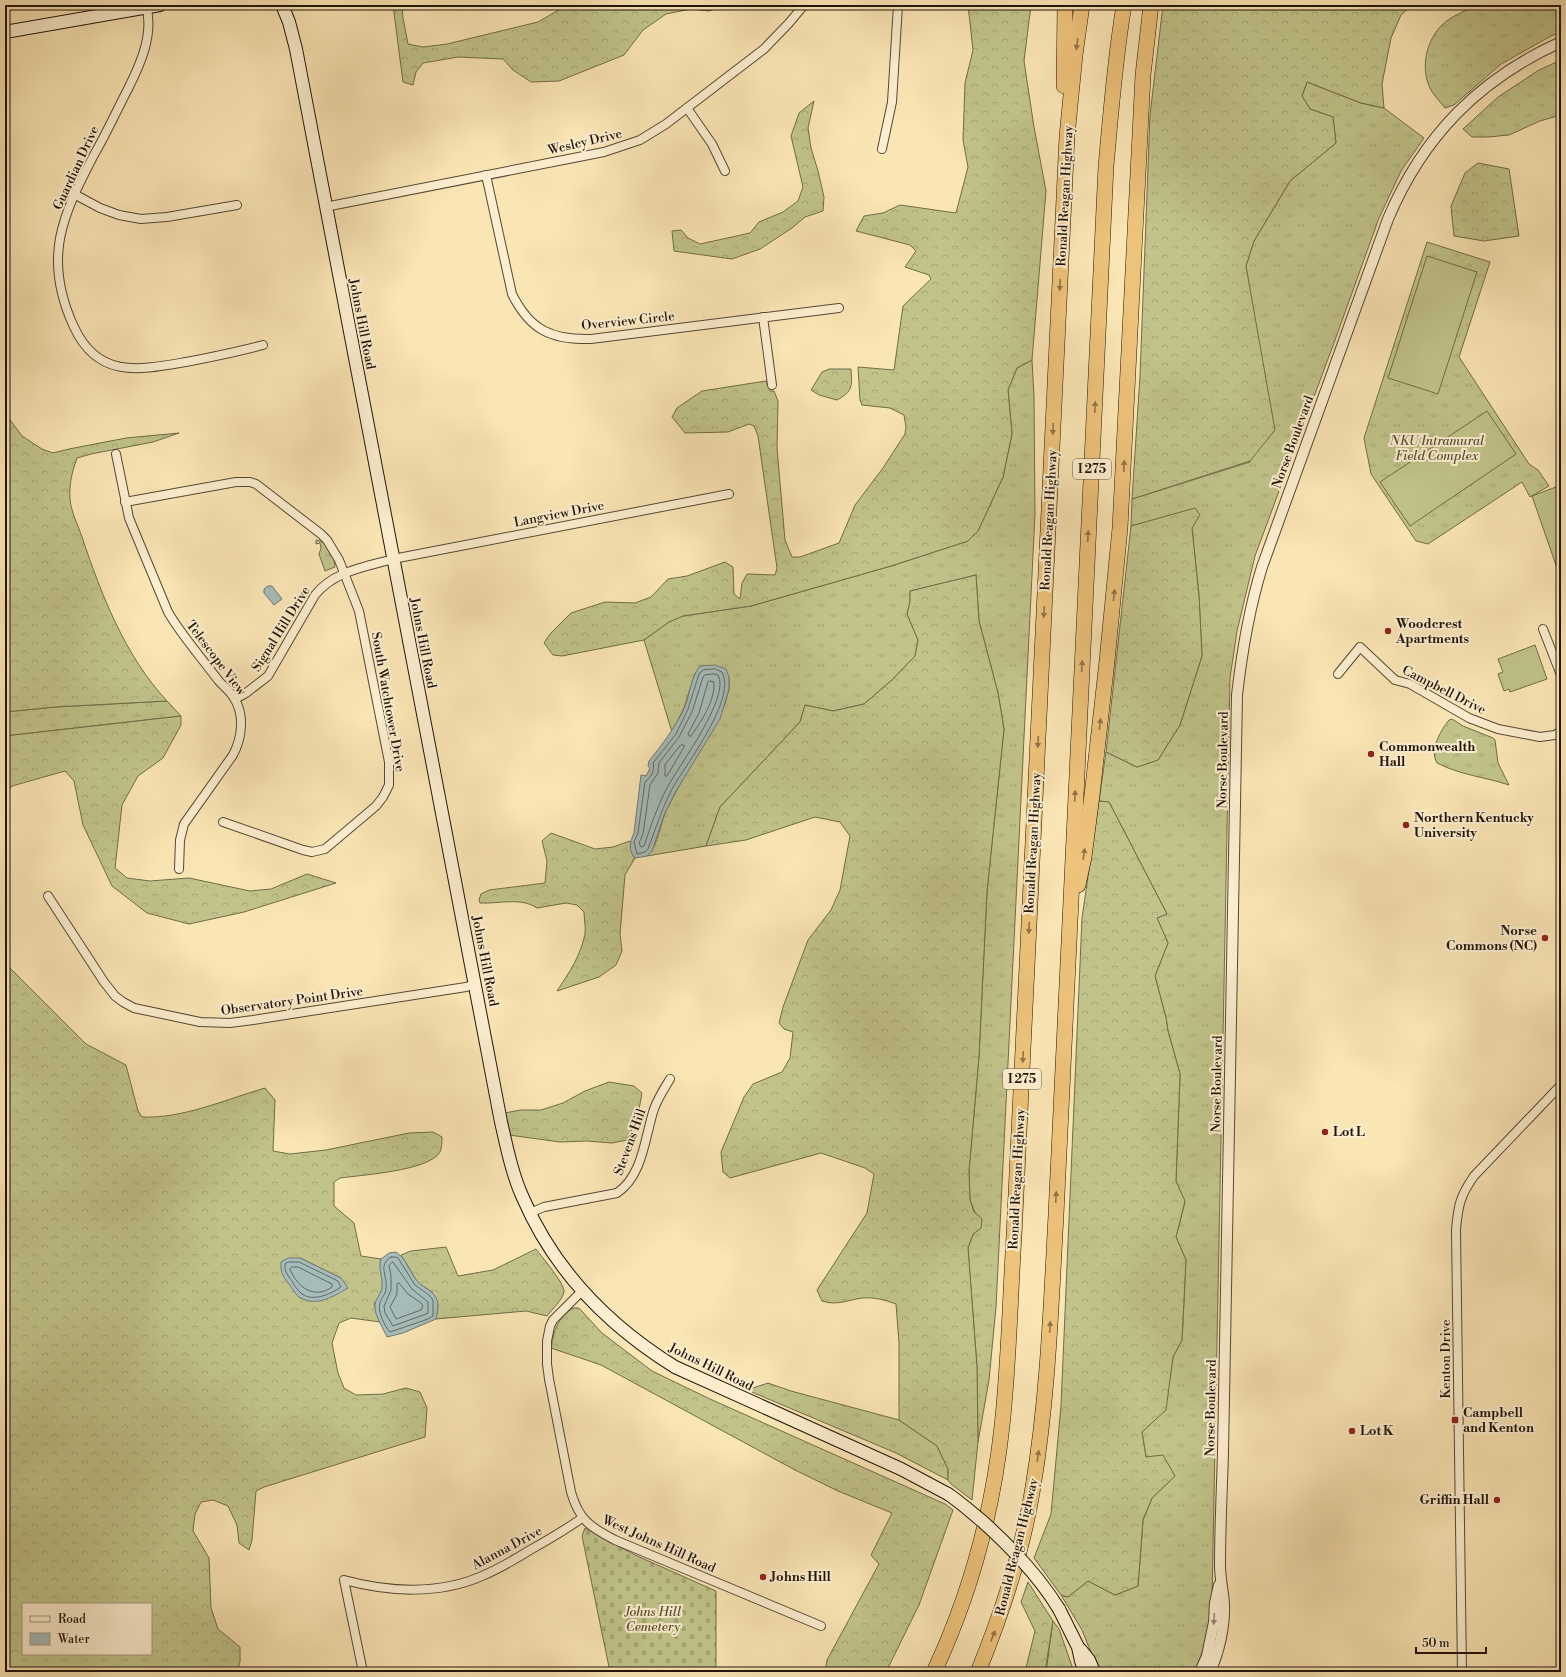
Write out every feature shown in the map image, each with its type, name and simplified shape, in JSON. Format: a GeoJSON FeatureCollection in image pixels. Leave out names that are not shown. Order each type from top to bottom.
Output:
{"type":"FeatureCollection","features":[{"type":"Feature","properties":{"kind":"highway"},"geometry":{"type":"LineString","coordinates":[[1065,5],[1063,79],[1067,136]]}},
{"type":"Feature","properties":{"kind":"highway","name":"Ronald Reagan Highway"},"geometry":{"type":"LineString","coordinates":[[934,1672],[967,1588],[981,1538],[996,1465],[1006,1372],[1067,136],[1075,55],[1082,5]]}},
{"type":"Feature","properties":{"kind":"highway","name":"Ronald Reagan Highway"},"geometry":{"type":"LineString","coordinates":[[978,1672],[995,1630],[1014,1571],[1033,1488],[1044,1417],[1050,1327],[1106,166],[1118,41],[1124,5]]}},
{"type":"Feature","properties":{"kind":"highway"},"geometry":{"type":"LineString","coordinates":[[1068,933],[1084,857],[1117,572],[1125,444],[1142,83],[1144,52],[1151,5]]}},
{"type":"Feature","properties":{"kind":"main road"},"geometry":{"type":"LineString","coordinates":[[5,32],[146,6],[160,5]]}},
{"type":"Feature","properties":{"kind":"main road","name":"Johns Hill Road"},"geometry":{"type":"LineString","coordinates":[[282,5],[289,22],[296,49],[325,207],[508,1155],[522,1197],[537,1228],[554,1256],[582,1291],[623,1331],[675,1367],[901,1469],[957,1500],[990,1529],[1036,1576],[1059,1609],[1078,1647],[1089,1660],[1094,1672]]}},
{"type":"Feature","properties":{"kind":"main road","name":"Johns Hill Road"},"geometry":{"type":"LineString","coordinates":[[1078,1647],[1080,1661],[1085,1672]]}},
{"type":"Feature","properties":{"kind":"street","name":"Wesley Drive"},"geometry":{"type":"LineString","coordinates":[[325,207],[616,149],[648,136],[764,49],[804,5]]}},
{"type":"Feature","properties":{"kind":"street"},"geometry":{"type":"LineString","coordinates":[[882,149],[892,102],[898,5]]}},
{"type":"Feature","properties":{"kind":"street","name":"Guardian Drive"},"geometry":{"type":"LineString","coordinates":[[146,6],[148,32],[141,61],[74,194],[60,236],[59,275],[61,290],[72,323],[82,341],[94,355],[115,366],[131,369],[147,368],[214,357],[263,345]]}},
{"type":"Feature","properties":{"kind":"street","name":"Norse Boulevard"},"geometry":{"type":"LineString","coordinates":[[1210,1672],[1216,1659],[1223,1621],[1224,1604],[1220,1581],[1237,695],[1243,642],[1258,579],[1269,545],[1386,226],[1403,188],[1433,140],[1466,104],[1506,71],[1561,42]]}},
{"type":"Feature","properties":{"kind":"street"},"geometry":{"type":"LineString","coordinates":[[687,108],[712,144],[725,171]]}},
{"type":"Feature","properties":{"kind":"street","name":"Overview Circle"},"geometry":{"type":"LineString","coordinates":[[486,175],[512,294],[518,307],[530,321],[547,332],[566,338],[591,338],[839,308]]}},
{"type":"Feature","properties":{"kind":"street"},"geometry":{"type":"LineString","coordinates":[[74,194],[100,208],[119,215],[141,219],[167,217],[237,205]]}},
{"type":"Feature","properties":{"kind":"street"},"geometry":{"type":"LineString","coordinates":[[763,317],[772,385]]}},
{"type":"Feature","properties":{"kind":"street","name":"Telescope View"},"geometry":{"type":"LineString","coordinates":[[116,454],[130,522],[168,612],[193,648],[235,699],[241,727],[238,744],[228,762],[184,824],[180,840],[179,869]]}},
{"type":"Feature","properties":{"kind":"street","name":"South Watchtower Drive"},"geometry":{"type":"LineString","coordinates":[[125,502],[236,482],[250,482],[262,488],[321,534],[332,548],[359,611],[389,762],[389,785],[383,797],[376,806],[344,834],[325,849],[319,851],[303,850],[223,822]]}},
{"type":"Feature","properties":{"kind":"street","name":"Langview Drive"},"geometry":{"type":"LineString","coordinates":[[393,559],[729,494]]}},
{"type":"Feature","properties":{"kind":"street","name":"Signal Hill Drive"},"geometry":{"type":"LineString","coordinates":[[235,699],[246,693],[268,676],[321,587],[344,573],[393,559]]}},
{"type":"Feature","properties":{"kind":"street"},"geometry":{"type":"LineString","coordinates":[[1543,629],[1561,675]]}},
{"type":"Feature","properties":{"kind":"street","name":"Campbell Drive"},"geometry":{"type":"LineString","coordinates":[[1338,674],[1360,647],[1395,680],[1410,684],[1470,718],[1498,729],[1540,737],[1555,735],[1561,731]]}},
{"type":"Feature","properties":{"kind":"street","name":"Observatory Point Drive"},"geometry":{"type":"LineString","coordinates":[[48,896],[104,982],[115,996],[134,1008],[200,1022],[230,1023],[253,1020],[466,987],[475,984]]}},
{"type":"Feature","properties":{"kind":"street","name":"Stevens Hill"},"geometry":{"type":"LineString","coordinates":[[530,1213],[550,1206],[617,1193],[626,1186],[640,1159],[660,1095],[670,1079]]}},
{"type":"Feature","properties":{"kind":"street","name":"Kenton Drive"},"geometry":{"type":"LineString","coordinates":[[1462,1672],[1457,1243],[1458,1207],[1464,1190],[1474,1176],[1561,1085]]}},
{"type":"Feature","properties":{"kind":"street","name":"West Johns Hill Road"},"geometry":{"type":"LineString","coordinates":[[582,1291],[553,1320],[548,1331],[546,1351],[549,1379],[571,1492],[575,1506],[582,1518],[594,1528],[615,1540],[821,1626]]}},
{"type":"Feature","properties":{"kind":"street","name":"Alanna Drive"},"geometry":{"type":"LineString","coordinates":[[363,1672],[344,1580],[380,1588],[403,1590],[452,1585],[479,1578],[498,1569],[582,1518]]}},
{"type":"Feature","properties":{"kind":"street","name":"Norse Boulevard"},"geometry":{"type":"LineString","coordinates":[[1200,1672],[1207,1656],[1214,1622],[1214,1603],[1220,1581]]}},
{"type":"Feature","properties":{"kind":"green space"},"geometry":{"type":"Polygon","coordinates":[[[393,5],[402,5],[408,44],[423,47],[447,44],[538,22],[567,5],[725,5],[709,11],[691,9],[666,14],[643,30],[624,55],[559,81],[531,82],[513,70],[503,59],[458,57],[423,63],[416,72],[413,85],[403,82],[393,5]]]}},
{"type":"Feature","properties":{"kind":"green space"},"geometry":{"type":"Polygon","coordinates":[[[968,5],[1031,5],[1024,61],[1046,191],[1032,360],[1017,368],[1008,390],[1012,434],[1003,477],[978,531],[968,541],[891,566],[751,606],[683,616],[669,622],[644,640],[562,656],[553,655],[544,643],[550,634],[571,613],[605,602],[635,603],[651,597],[668,579],[687,576],[725,562],[733,567],[734,594],[740,599],[742,583],[747,574],[775,575],[777,568],[758,436],[754,426],[749,424],[728,432],[685,433],[672,417],[677,408],[702,391],[766,381],[770,391],[774,391],[778,401],[777,448],[785,540],[792,557],[800,557],[839,543],[855,505],[883,468],[905,434],[906,427],[904,415],[890,408],[862,405],[860,400],[858,367],[894,370],[903,306],[931,279],[929,275],[905,267],[916,251],[910,245],[856,231],[864,216],[883,213],[900,205],[956,213],[968,167],[963,140],[965,83],[973,50],[968,5]]]}},
{"type":"Feature","properties":{"kind":"green space"},"geometry":{"type":"Polygon","coordinates":[[[1163,5],[1412,5],[1401,15],[1391,38],[1382,84],[1384,108],[1361,103],[1307,82],[1302,96],[1310,109],[1333,117],[1336,143],[1290,181],[1254,241],[1246,266],[1275,430],[1250,461],[1132,499],[1140,376],[1150,115],[1163,5]]]}},
{"type":"Feature","properties":{"kind":"green space"},"geometry":{"type":"Polygon","coordinates":[[[1478,5],[1561,5],[1561,32],[1501,64],[1454,105],[1445,108],[1429,87],[1425,67],[1427,52],[1433,37],[1445,22],[1454,16],[1478,5]]]}},
{"type":"Feature","properties":{"kind":"green space"},"geometry":{"type":"Polygon","coordinates":[[[1561,60],[1561,115],[1540,121],[1509,135],[1472,137],[1463,129],[1498,97],[1539,70],[1561,60]]]}},
{"type":"Feature","properties":{"kind":"green space"},"geometry":{"type":"Polygon","coordinates":[[[1307,82],[1361,103],[1384,108],[1424,138],[1401,171],[1379,218],[1255,556],[1237,631],[1230,678],[1212,1599],[1208,1636],[1195,1672],[1099,1672],[1082,1630],[1061,1595],[1068,1597],[1088,1581],[1115,1595],[1138,1586],[1143,1520],[1152,1498],[1175,1476],[1146,1457],[1142,1432],[1165,1410],[1173,1357],[1182,1340],[1186,1260],[1176,1237],[1185,1202],[1176,1181],[1180,1074],[1155,976],[1168,943],[1157,918],[1167,914],[1109,802],[1099,801],[1106,752],[1137,767],[1158,760],[1180,725],[1202,656],[1199,596],[1192,528],[1195,509],[1131,526],[1132,499],[1250,462],[1253,310],[1246,266],[1254,241],[1290,181],[1336,143],[1333,117],[1310,109],[1302,96],[1307,82]]]}},
{"type":"Feature","properties":{"kind":"green space"},"geometry":{"type":"Polygon","coordinates":[[[814,101],[808,128],[811,148],[824,197],[823,211],[805,217],[792,228],[760,249],[732,259],[674,251],[672,231],[681,230],[688,238],[700,244],[750,233],[759,222],[783,212],[798,201],[803,187],[791,136],[799,113],[814,101]]]}},
{"type":"Feature","properties":{"kind":"green space"},"geometry":{"type":"Polygon","coordinates":[[[1478,163],[1509,169],[1519,236],[1484,241],[1454,236],[1451,206],[1465,173],[1478,163]]]}},
{"type":"Feature","properties":{"kind":"green space","name":"NKU Intramural Field Complex"},"geometry":{"type":"Polygon","coordinates":[[[1427,242],[1490,262],[1459,357],[1529,464],[1538,470],[1549,486],[1530,497],[1522,482],[1428,544],[1416,541],[1371,474],[1364,438],[1427,242]]]}},
{"type":"Feature","properties":{"kind":"green space"},"geometry":{"type":"Polygon","coordinates":[[[1427,256],[1477,272],[1438,394],[1388,378],[1427,256]]]}},
{"type":"Feature","properties":{"kind":"green space"},"geometry":{"type":"Polygon","coordinates":[[[1032,360],[1034,396],[1035,514],[996,1307],[989,1380],[978,1442],[977,1367],[968,1248],[973,1234],[981,1228],[970,1200],[969,1171],[979,1056],[987,891],[1004,729],[998,693],[979,621],[976,575],[910,591],[910,602],[907,614],[918,640],[915,656],[892,680],[864,704],[833,711],[805,705],[800,722],[720,807],[706,846],[647,856],[654,846],[665,815],[674,796],[725,704],[729,689],[729,677],[695,673],[684,708],[672,732],[644,640],[669,622],[683,616],[751,606],[891,566],[968,541],[978,531],[1003,477],[1012,434],[1008,390],[1017,368],[1032,360]]]}},
{"type":"Feature","properties":{"kind":"green space"},"geometry":{"type":"Polygon","coordinates":[[[829,369],[851,369],[851,384],[849,391],[837,400],[819,395],[811,390],[822,372],[829,369]]]}},
{"type":"Feature","properties":{"kind":"green space"},"geometry":{"type":"Polygon","coordinates":[[[1487,411],[1516,454],[1410,526],[1380,482],[1487,411]]]}},
{"type":"Feature","properties":{"kind":"green space"},"geometry":{"type":"Polygon","coordinates":[[[5,413],[22,436],[42,449],[53,453],[126,438],[179,433],[153,442],[77,458],[70,483],[70,499],[73,514],[106,602],[116,624],[139,664],[167,701],[55,707],[5,712],[5,413]]]}},
{"type":"Feature","properties":{"kind":"green space"},"geometry":{"type":"Polygon","coordinates":[[[1556,487],[1561,503],[1561,570],[1558,571],[1532,496],[1556,487]]]}},
{"type":"Feature","properties":{"kind":"green space"},"geometry":{"type":"Polygon","coordinates":[[[1195,508],[1200,515],[1192,528],[1199,596],[1202,656],[1180,725],[1158,760],[1137,767],[1106,752],[1131,526],[1195,508]]]}},
{"type":"Feature","properties":{"kind":"green space"},"geometry":{"type":"Polygon","coordinates":[[[316,540],[324,543],[330,550],[335,567],[325,571],[319,554],[321,548],[320,543],[316,544],[316,540]]]}},
{"type":"Feature","properties":{"kind":"green space"},"geometry":{"type":"Polygon","coordinates":[[[976,575],[979,621],[998,693],[1004,729],[987,891],[979,1056],[969,1171],[970,1200],[974,1212],[982,1219],[981,1228],[973,1234],[968,1248],[977,1367],[978,1442],[972,1500],[948,1480],[948,1469],[937,1446],[899,1420],[899,1343],[896,1304],[879,1299],[866,1298],[838,1303],[827,1302],[822,1301],[817,1290],[867,1213],[874,1174],[865,1168],[821,1153],[730,1178],[723,1172],[721,1152],[744,1097],[753,1084],[782,1072],[790,1058],[793,1032],[784,1029],[779,1023],[783,1007],[808,940],[831,910],[840,890],[850,836],[840,822],[815,817],[746,840],[706,846],[720,807],[800,722],[805,705],[833,711],[864,704],[892,680],[915,656],[918,640],[907,614],[910,602],[910,591],[976,575]]]}},
{"type":"Feature","properties":{"kind":"green space"},"geometry":{"type":"Polygon","coordinates":[[[1535,645],[1547,679],[1510,692],[1509,689],[1504,691],[1498,674],[1503,672],[1498,659],[1535,645]]]}},
{"type":"Feature","properties":{"kind":"green space"},"geometry":{"type":"Polygon","coordinates":[[[167,701],[181,716],[5,736],[5,712],[55,707],[167,701]]]}},
{"type":"Feature","properties":{"kind":"green space"},"geometry":{"type":"Polygon","coordinates":[[[181,716],[181,725],[163,758],[138,776],[122,805],[115,868],[127,878],[150,881],[189,878],[250,891],[271,889],[307,874],[336,883],[244,912],[189,924],[147,913],[112,886],[83,825],[74,781],[65,771],[12,786],[5,795],[5,736],[181,716]]]}},
{"type":"Feature","properties":{"kind":"green space"},"geometry":{"type":"Polygon","coordinates":[[[1452,719],[1463,726],[1495,740],[1498,763],[1509,785],[1464,773],[1437,763],[1434,752],[1437,740],[1446,724],[1452,719]]]}},
{"type":"Feature","properties":{"kind":"green space"},"geometry":{"type":"Polygon","coordinates":[[[1099,801],[1109,802],[1167,914],[1157,918],[1168,943],[1155,976],[1180,1074],[1176,1181],[1185,1201],[1176,1237],[1186,1260],[1182,1340],[1173,1357],[1166,1410],[1142,1432],[1146,1457],[1163,1455],[1175,1476],[1152,1498],[1143,1520],[1138,1586],[1115,1595],[1088,1581],[1068,1597],[1061,1595],[1034,1558],[1051,1514],[1061,1406],[1082,918],[1099,801]]]}},
{"type":"Feature","properties":{"kind":"green space"},"geometry":{"type":"Polygon","coordinates":[[[551,833],[595,849],[613,847],[630,841],[633,856],[635,858],[625,875],[620,934],[622,951],[616,965],[599,977],[557,991],[578,957],[581,949],[585,931],[584,912],[577,905],[566,903],[537,908],[517,902],[480,903],[479,900],[481,894],[489,890],[545,883],[547,861],[542,841],[551,833]]]}},
{"type":"Feature","properties":{"kind":"green space"},"geometry":{"type":"Polygon","coordinates":[[[5,963],[86,1044],[126,1065],[138,1111],[142,1117],[157,1117],[188,1112],[265,1088],[275,1100],[273,1151],[290,1154],[326,1150],[409,1133],[433,1132],[442,1137],[442,1147],[440,1152],[423,1164],[394,1171],[340,1178],[334,1182],[334,1206],[354,1223],[361,1256],[381,1259],[380,1266],[383,1282],[381,1293],[374,1304],[380,1322],[351,1318],[339,1323],[332,1343],[338,1373],[344,1388],[356,1395],[383,1394],[406,1388],[420,1392],[427,1408],[425,1437],[264,1487],[256,1491],[252,1540],[249,1550],[239,1543],[237,1525],[228,1506],[213,1500],[201,1502],[195,1514],[193,1531],[209,1558],[211,1608],[218,1629],[240,1647],[240,1662],[237,1672],[5,1672],[5,963]],[[300,1258],[300,1298],[341,1278],[300,1258]]]}},
{"type":"Feature","properties":{"kind":"green space"},"geometry":{"type":"Polygon","coordinates":[[[609,1082],[634,1086],[642,1093],[638,1115],[627,1140],[612,1143],[587,1141],[560,1142],[509,1135],[505,1113],[520,1110],[541,1110],[563,1103],[585,1091],[609,1082]]]}},
{"type":"Feature","properties":{"kind":"green space"},"geometry":{"type":"Polygon","coordinates":[[[446,1247],[458,1276],[493,1270],[536,1249],[553,1270],[561,1283],[564,1292],[563,1295],[547,1316],[526,1311],[436,1319],[438,1306],[432,1292],[418,1283],[401,1255],[411,1251],[446,1247]]]}},
{"type":"Feature","properties":{"kind":"green space"},"geometry":{"type":"Polygon","coordinates":[[[573,1308],[579,1308],[602,1333],[652,1371],[710,1399],[945,1504],[953,1510],[919,1605],[886,1672],[825,1672],[827,1660],[879,1564],[871,1555],[892,1513],[838,1491],[795,1470],[601,1365],[551,1348],[557,1325],[563,1316],[573,1308]]]}},
{"type":"Feature","properties":{"kind":"green space"},"geometry":{"type":"Polygon","coordinates":[[[768,1383],[791,1391],[899,1420],[937,1446],[948,1469],[948,1480],[896,1453],[747,1390],[768,1383]]]}},
{"type":"Feature","properties":{"kind":"green space","name":"Johns Hill Cemetery"},"geometry":{"type":"Polygon","coordinates":[[[585,1528],[635,1555],[716,1591],[716,1672],[610,1672],[582,1536],[585,1528]]]}},
{"type":"Feature","properties":{"kind":"green space"},"geometry":{"type":"Polygon","coordinates":[[[1028,1582],[1053,1621],[1045,1672],[1025,1672],[1035,1631],[1021,1602],[1028,1582]]]}},
{"type":"Feature","properties":{"kind":"green space"},"geometry":{"type":"Polygon","coordinates":[[[1053,1621],[1059,1629],[1074,1672],[1046,1672],[1053,1621]]]}},
{"type":"Feature","properties":{"kind":"water"},"geometry":{"type":"Polygon","coordinates":[[[268,586],[272,586],[282,599],[274,605],[264,593],[264,589],[268,586]]]}},
{"type":"Feature","properties":{"kind":"water"},"geometry":{"type":"Polygon","coordinates":[[[715,665],[726,669],[729,677],[729,689],[720,719],[676,791],[664,815],[652,851],[647,856],[635,858],[631,852],[630,846],[634,833],[641,775],[646,776],[650,768],[648,766],[649,761],[668,736],[684,709],[692,681],[700,666],[715,665]]]}},
{"type":"Feature","properties":{"kind":"water"},"geometry":{"type":"Polygon","coordinates":[[[396,1252],[406,1263],[419,1283],[436,1297],[438,1309],[436,1319],[403,1333],[387,1337],[377,1317],[375,1305],[382,1287],[380,1266],[381,1259],[389,1253],[396,1252]]]}},
{"type":"Feature","properties":{"kind":"water"},"geometry":{"type":"Polygon","coordinates":[[[288,1258],[300,1258],[341,1278],[348,1288],[331,1297],[319,1301],[307,1300],[297,1296],[282,1274],[281,1262],[288,1258]]]}},
{"type":"Feature","properties":{"kind":"place","name":"Woodcrest Apartments"},"geometry":{"type":"Point","coordinates":[1388,631]}},
{"type":"Feature","properties":{"kind":"place","name":"Commonwealth Hall"},"geometry":{"type":"Point","coordinates":[1371,754]}},
{"type":"Feature","properties":{"kind":"place","name":"Northern Kentucky University"},"geometry":{"type":"Point","coordinates":[1406,825]}},
{"type":"Feature","properties":{"kind":"place","name":"Norse Commons (NC)"},"geometry":{"type":"Point","coordinates":[1545,938]}},
{"type":"Feature","properties":{"kind":"place","name":"Lot L"},"geometry":{"type":"Point","coordinates":[1325,1132]}},
{"type":"Feature","properties":{"kind":"place","name":"Campbell and Kenton"},"geometry":{"type":"Point","coordinates":[1455,1420]}},
{"type":"Feature","properties":{"kind":"place","name":"Lot K"},"geometry":{"type":"Point","coordinates":[1352,1431]}},
{"type":"Feature","properties":{"kind":"place","name":"Griffin Hall"},"geometry":{"type":"Point","coordinates":[1497,1500]}},
{"type":"Feature","properties":{"kind":"place","name":"Johns Hill"},"geometry":{"type":"Point","coordinates":[763,1577]}}]}
